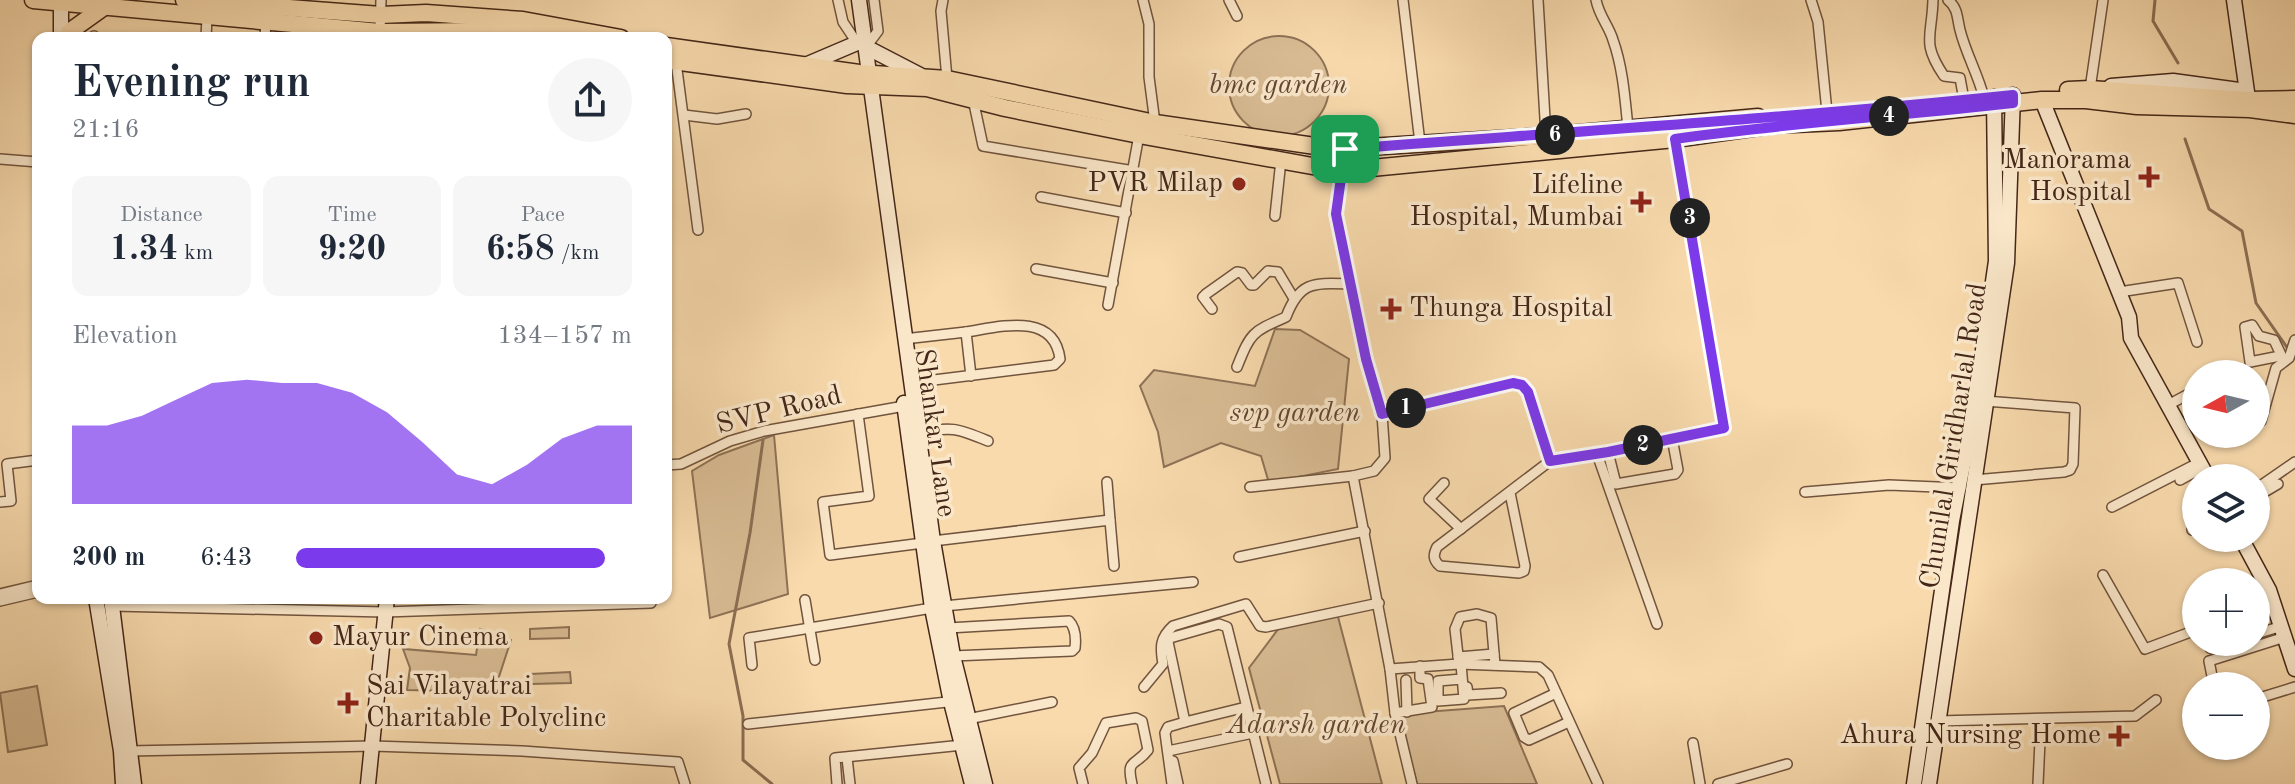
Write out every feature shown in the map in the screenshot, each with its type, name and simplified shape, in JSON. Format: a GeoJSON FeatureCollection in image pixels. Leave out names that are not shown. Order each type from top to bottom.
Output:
{"type":"FeatureCollection","features":[{"type":"Feature","properties":{"kind":"main road"},"geometry":{"type":"LineString","coordinates":[[33,0],[207,17],[265,30],[380,16]]}},
{"type":"Feature","properties":{"kind":"main road"},"geometry":{"type":"LineString","coordinates":[[184,0],[380,16],[448,28],[502,32]]}},
{"type":"Feature","properties":{"kind":"main road"},"geometry":{"type":"LineString","coordinates":[[849,0],[858,21]]}},
{"type":"Feature","properties":{"kind":"main road"},"geometry":{"type":"LineString","coordinates":[[859,0],[864,80]]}},
{"type":"Feature","properties":{"kind":"main road"},"geometry":{"type":"LineString","coordinates":[[2234,0],[2248,100]]}},
{"type":"Feature","properties":{"kind":"main road"},"geometry":{"type":"LineString","coordinates":[[66,2],[66,32]]}},
{"type":"Feature","properties":{"kind":"main road"},"geometry":{"type":"LineString","coordinates":[[71,32],[104,7]]}},
{"type":"Feature","properties":{"kind":"main road"},"geometry":{"type":"LineString","coordinates":[[448,28],[523,20],[588,32]]}},
{"type":"Feature","properties":{"kind":"main road"},"geometry":{"type":"LineString","coordinates":[[803,66],[861,45],[920,75]]}},
{"type":"Feature","properties":{"kind":"main road"},"geometry":{"type":"LineString","coordinates":[[672,47],[803,66],[864,80],[920,75],[947,79],[1155,123],[1345,149],[1628,128],[1674,131]]}},
{"type":"Feature","properties":{"kind":"main road"},"geometry":{"type":"LineString","coordinates":[[672,61],[927,88],[1005,108],[1139,135],[1340,171],[1674,131],[1773,125],[1964,100],[2086,100],[2137,106],[2295,99]]}},
{"type":"Feature","properties":{"kind":"main road","name":"Shankar Lane"},"geometry":{"type":"LineString","coordinates":[[864,80],[904,339],[910,383],[909,406],[919,434],[928,542]]}},
{"type":"Feature","properties":{"kind":"main road","name":"Shankar Lane"},"geometry":{"type":"LineString","coordinates":[[864,80],[938,607],[957,701],[968,719],[985,784]]}},
{"type":"Feature","properties":{"kind":"main road"},"geometry":{"type":"LineString","coordinates":[[2013,99],[2139,82],[2173,81],[2208,85],[2295,115]]}},
{"type":"Feature","properties":{"kind":"main road"},"geometry":{"type":"LineString","coordinates":[[2090,89],[2248,100]]}},
{"type":"Feature","properties":{"kind":"main road","name":"Chunilal Giridharlal Road"},"geometry":{"type":"LineString","coordinates":[[1914,784],[1985,401],[2007,263],[2013,99]]}},
{"type":"Feature","properties":{"kind":"main road"},"geometry":{"type":"LineString","coordinates":[[1828,117],[1990,100]]}},
{"type":"Feature","properties":{"kind":"main road","name":"Chunilal Giridharlal Road"},"geometry":{"type":"LineString","coordinates":[[1929,784],[1969,485],[1976,398],[1996,261],[1990,100]]}},
{"type":"Feature","properties":{"kind":"main road"},"geometry":{"type":"LineString","coordinates":[[2042,100],[2129,317],[2131,338],[2201,464]]}},
{"type":"Feature","properties":{"kind":"main road"},"geometry":{"type":"LineString","coordinates":[[97,604],[134,784]]}},
{"type":"Feature","properties":{"kind":"main road"},"geometry":{"type":"LineString","coordinates":[[112,604],[126,751],[123,784]]}},
{"type":"Feature","properties":{"kind":"main road"},"geometry":{"type":"LineString","coordinates":[[368,784],[386,605]]}},
{"type":"Feature","properties":{"kind":"main road"},"geometry":{"type":"LineString","coordinates":[[2270,606],[2294,661]]}},
{"type":"Feature","properties":{"kind":"main road","name":"Shankar Lane"},"geometry":{"type":"LineString","coordinates":[[938,607],[948,628],[963,745],[972,784]]}},
{"type":"Feature","properties":{"kind":"street"},"geometry":{"type":"LineString","coordinates":[[838,0],[843,22],[861,45],[878,31],[874,0]]}},
{"type":"Feature","properties":{"kind":"street"},"geometry":{"type":"LineString","coordinates":[[943,0],[941,11],[947,79]]}},
{"type":"Feature","properties":{"kind":"street"},"geometry":{"type":"LineString","coordinates":[[1143,0],[1149,24],[1149,77],[1155,123]]}},
{"type":"Feature","properties":{"kind":"street"},"geometry":{"type":"LineString","coordinates":[[1229,0],[1237,16]]}},
{"type":"Feature","properties":{"kind":"street"},"geometry":{"type":"LineString","coordinates":[[1403,0],[1420,143]]}},
{"type":"Feature","properties":{"kind":"street"},"geometry":{"type":"LineString","coordinates":[[1538,0],[1546,136]]}},
{"type":"Feature","properties":{"kind":"street"},"geometry":{"type":"LineString","coordinates":[[1596,0],[1598,13],[1613,38],[1623,82],[1628,128]]}},
{"type":"Feature","properties":{"kind":"street"},"geometry":{"type":"LineString","coordinates":[[1811,0],[1818,22],[1828,117]]}},
{"type":"Feature","properties":{"kind":"street"},"geometry":{"type":"LineString","coordinates":[[1933,0],[1928,40],[1931,57],[1944,76],[1960,78],[1964,100]]}},
{"type":"Feature","properties":{"kind":"street"},"geometry":{"type":"LineString","coordinates":[[1948,0],[1955,6],[1966,54],[1990,100]]}},
{"type":"Feature","properties":{"kind":"street"},"geometry":{"type":"LineString","coordinates":[[2090,89],[2103,0]]}},
{"type":"Feature","properties":{"kind":"street"},"geometry":{"type":"LineString","coordinates":[[206,32],[207,17]]}},
{"type":"Feature","properties":{"kind":"street"},"geometry":{"type":"LineString","coordinates":[[672,65],[684,115],[698,230]]}},
{"type":"Feature","properties":{"kind":"street"},"geometry":{"type":"LineString","coordinates":[[973,99],[983,146],[1134,171]]}},
{"type":"Feature","properties":{"kind":"street"},"geometry":{"type":"LineString","coordinates":[[684,115],[717,119],[746,114]]}},
{"type":"Feature","properties":{"kind":"street"},"geometry":{"type":"LineString","coordinates":[[1510,493],[1524,571],[1440,566],[1435,562],[1437,547],[1550,461],[1724,428],[1674,131]]}},
{"type":"Feature","properties":{"kind":"street"},"geometry":{"type":"LineString","coordinates":[[1108,305],[1139,135]]}},
{"type":"Feature","properties":{"kind":"street"},"geometry":{"type":"LineString","coordinates":[[1250,487],[1353,476],[1374,471],[1385,458],[1382,414],[1366,359],[1336,214],[1345,149]]}},
{"type":"Feature","properties":{"kind":"street"},"geometry":{"type":"LineString","coordinates":[[0,159],[32,162]]}},
{"type":"Feature","properties":{"kind":"street"},"geometry":{"type":"LineString","coordinates":[[1275,216],[1281,160]]}},
{"type":"Feature","properties":{"kind":"street"},"geometry":{"type":"LineString","coordinates":[[1041,197],[1126,213]]}},
{"type":"Feature","properties":{"kind":"street"},"geometry":{"type":"LineString","coordinates":[[1036,269],[1113,283]]}},
{"type":"Feature","properties":{"kind":"street"},"geometry":{"type":"LineString","coordinates":[[1212,309],[1203,297],[1237,272],[1254,285],[1268,271],[1278,272],[1293,297]]}},
{"type":"Feature","properties":{"kind":"street"},"geometry":{"type":"LineString","coordinates":[[2119,292],[2178,283],[2197,342]]}},
{"type":"Feature","properties":{"kind":"street"},"geometry":{"type":"LineString","coordinates":[[1237,367],[1249,338],[1259,328],[1286,317],[1293,297],[1305,288],[1351,284]]}},
{"type":"Feature","properties":{"kind":"street"},"geometry":{"type":"LineString","coordinates":[[904,339],[1008,325],[1034,325],[1044,329],[1059,350],[1060,359],[1054,365],[910,383]]}},
{"type":"Feature","properties":{"kind":"street"},"geometry":{"type":"LineString","coordinates":[[2252,325],[2259,336],[2274,340],[2288,353],[2250,362],[2245,327],[2252,325]]}},
{"type":"Feature","properties":{"kind":"street"},"geometry":{"type":"LineString","coordinates":[[966,332],[971,376]]}},
{"type":"Feature","properties":{"kind":"street"},"geometry":{"type":"LineString","coordinates":[[2270,386],[2276,368],[2288,353]]}},
{"type":"Feature","properties":{"kind":"street"},"geometry":{"type":"LineString","coordinates":[[1382,414],[1513,383],[1522,385],[1528,392],[1550,461]]}},
{"type":"Feature","properties":{"kind":"street"},"geometry":{"type":"LineString","coordinates":[[2170,404],[2182,398]]}},
{"type":"Feature","properties":{"kind":"street"},"geometry":{"type":"LineString","coordinates":[[1805,492],[1889,485],[1969,485],[2070,470],[2073,464],[2075,411],[2072,406],[1985,401]]}},
{"type":"Feature","properties":{"kind":"street","name":"SVP Road"},"geometry":{"type":"LineString","coordinates":[[672,465],[681,464],[730,441],[764,431],[909,406]]}},
{"type":"Feature","properties":{"kind":"street"},"geometry":{"type":"LineString","coordinates":[[858,414],[869,496],[823,502],[830,555],[1110,520]]}},
{"type":"Feature","properties":{"kind":"street"},"geometry":{"type":"LineString","coordinates":[[919,434],[943,427],[988,441]]}},
{"type":"Feature","properties":{"kind":"street"},"geometry":{"type":"LineString","coordinates":[[1603,453],[1616,484],[1675,474],[1678,470],[1672,438]]}},
{"type":"Feature","properties":{"kind":"street"},"geometry":{"type":"LineString","coordinates":[[1603,453],[1657,624]]}},
{"type":"Feature","properties":{"kind":"street"},"geometry":{"type":"LineString","coordinates":[[0,502],[11,501],[7,464],[32,461]]}},
{"type":"Feature","properties":{"kind":"street"},"geometry":{"type":"LineString","coordinates":[[2270,479],[2295,462]]}},
{"type":"Feature","properties":{"kind":"street"},"geometry":{"type":"LineString","coordinates":[[1353,476],[1379,603],[1395,713],[1412,784]]}},
{"type":"Feature","properties":{"kind":"street"},"geometry":{"type":"LineString","coordinates":[[2112,507],[2182,478]]}},
{"type":"Feature","properties":{"kind":"street"},"geometry":{"type":"LineString","coordinates":[[1107,482],[1114,566]]}},
{"type":"Feature","properties":{"kind":"street"},"geometry":{"type":"LineString","coordinates":[[1444,483],[1429,499],[1461,529]]}},
{"type":"Feature","properties":{"kind":"street"},"geometry":{"type":"LineString","coordinates":[[2270,489],[2278,484]]}},
{"type":"Feature","properties":{"kind":"street"},"geometry":{"type":"LineString","coordinates":[[1239,557],[1365,531]]}},
{"type":"Feature","properties":{"kind":"street"},"geometry":{"type":"LineString","coordinates":[[2103,575],[2145,649],[2182,635]]}},
{"type":"Feature","properties":{"kind":"street"},"geometry":{"type":"LineString","coordinates":[[752,665],[749,638],[938,607],[1193,582]]}},
{"type":"Feature","properties":{"kind":"street"},"geometry":{"type":"LineString","coordinates":[[0,594],[32,586]]}},
{"type":"Feature","properties":{"kind":"street"},"geometry":{"type":"LineString","coordinates":[[0,601],[32,593]]}},
{"type":"Feature","properties":{"kind":"street"},"geometry":{"type":"LineString","coordinates":[[805,600],[815,660]]}},
{"type":"Feature","properties":{"kind":"street"},"geometry":{"type":"LineString","coordinates":[[1144,687],[1163,664],[1160,643],[1173,626],[1246,604],[1260,626],[1266,627],[1379,603]]}},
{"type":"Feature","properties":{"kind":"street"},"geometry":{"type":"LineString","coordinates":[[295,604],[518,604]]}},
{"type":"Feature","properties":{"kind":"street"},"geometry":{"type":"LineString","coordinates":[[1462,679],[1436,683],[1438,701],[1463,701],[1462,679],[1455,629],[1463,615],[1477,614],[1491,618],[1495,665]]}},
{"type":"Feature","properties":{"kind":"street"},"geometry":{"type":"LineString","coordinates":[[948,628],[1069,621],[1076,639],[1072,651],[953,656]]}},
{"type":"Feature","properties":{"kind":"street"},"geometry":{"type":"LineString","coordinates":[[1185,722],[1168,642],[1170,638],[1219,624],[1227,627],[1266,784]]}},
{"type":"Feature","properties":{"kind":"street"},"geometry":{"type":"LineString","coordinates":[[2270,632],[2283,631]]}},
{"type":"Feature","properties":{"kind":"street"},"geometry":{"type":"LineString","coordinates":[[2211,672],[2209,661],[2283,631]]}},
{"type":"Feature","properties":{"kind":"street"},"geometry":{"type":"LineString","coordinates":[[1390,669],[1460,662],[1494,654]]}},
{"type":"Feature","properties":{"kind":"street"},"geometry":{"type":"LineString","coordinates":[[1460,662],[1539,667],[1548,675],[1598,784]]}},
{"type":"Feature","properties":{"kind":"street"},"geometry":{"type":"LineString","coordinates":[[1460,662],[1468,695],[1501,693]]}},
{"type":"Feature","properties":{"kind":"street"},"geometry":{"type":"LineString","coordinates":[[1438,665],[1440,681]]}},
{"type":"Feature","properties":{"kind":"street"},"geometry":{"type":"LineString","coordinates":[[1407,712],[1420,666]]}},
{"type":"Feature","properties":{"kind":"street"},"geometry":{"type":"LineString","coordinates":[[1395,713],[1432,707],[1428,679],[1414,679]]}},
{"type":"Feature","properties":{"kind":"street"},"geometry":{"type":"LineString","coordinates":[[2270,695],[2295,687]]}},
{"type":"Feature","properties":{"kind":"street"},"geometry":{"type":"LineString","coordinates":[[1556,693],[1514,713],[1524,737],[1529,740],[1569,722]]}},
{"type":"Feature","properties":{"kind":"street"},"geometry":{"type":"LineString","coordinates":[[1938,721],[2135,716],[2156,700]]}},
{"type":"Feature","properties":{"kind":"street"},"geometry":{"type":"LineString","coordinates":[[748,724],[957,701]]}},
{"type":"Feature","properties":{"kind":"street"},"geometry":{"type":"LineString","coordinates":[[968,719],[1052,702]]}},
{"type":"Feature","properties":{"kind":"street"},"geometry":{"type":"LineString","coordinates":[[1178,784],[1168,751],[1165,733],[1168,727],[1246,707]]}},
{"type":"Feature","properties":{"kind":"street"},"geometry":{"type":"LineString","coordinates":[[1083,784],[1079,768],[1092,753],[1106,723],[1136,718],[1142,721],[1148,750],[1128,769],[1132,784]]}},
{"type":"Feature","properties":{"kind":"street"},"geometry":{"type":"LineString","coordinates":[[2038,784],[2041,719]]}},
{"type":"Feature","properties":{"kind":"street"},"geometry":{"type":"LineString","coordinates":[[1168,751],[1253,733]]}},
{"type":"Feature","properties":{"kind":"street"},"geometry":{"type":"LineString","coordinates":[[1693,743],[1700,784]]}},
{"type":"Feature","properties":{"kind":"street"},"geometry":{"type":"LineString","coordinates":[[837,784],[835,758],[963,745]]}},
{"type":"Feature","properties":{"kind":"street"},"geometry":{"type":"LineString","coordinates":[[126,751],[373,746],[522,751],[678,762],[685,784]]}},
{"type":"Feature","properties":{"kind":"street"},"geometry":{"type":"LineString","coordinates":[[1168,751],[1166,756],[1172,784]]}},
{"type":"Feature","properties":{"kind":"street"},"geometry":{"type":"LineString","coordinates":[[847,758],[850,784]]}},
{"type":"Feature","properties":{"kind":"street"},"geometry":{"type":"LineString","coordinates":[[1718,784],[1787,764]]}},
{"type":"Feature","properties":{"kind":"green space","name":"bmc garden"},"geometry":{"type":"Polygon","coordinates":[[[1279,36],[1298,39],[1315,50],[1326,67],[1329,86],[1326,105],[1315,122],[1298,133],[1279,136],[1260,133],[1243,122],[1232,105],[1229,86],[1232,67],[1243,50],[1260,39],[1279,36]]]}},
{"type":"Feature","properties":{"kind":"green space","name":"svp garden"},"geometry":{"type":"Polygon","coordinates":[[[1275,329],[1300,330],[1349,359],[1338,469],[1269,483],[1261,456],[1221,443],[1164,467],[1158,432],[1140,386],[1154,370],[1255,386],[1275,329]]]}},
{"type":"Feature","properties":{"kind":"green space"},"geometry":{"type":"Polygon","coordinates":[[[774,435],[788,594],[710,618],[692,471],[719,455],[774,435]]]}},
{"type":"Feature","properties":{"kind":"green space","name":"Adarsh garden"},"geometry":{"type":"Polygon","coordinates":[[[1337,613],[1382,784],[1280,784],[1249,668],[1279,628],[1337,613]]]}},
{"type":"Feature","properties":{"kind":"green space"},"geometry":{"type":"Polygon","coordinates":[[[569,627],[569,638],[530,639],[530,629],[569,627]]]}},
{"type":"Feature","properties":{"kind":"green space"},"geometry":{"type":"Polygon","coordinates":[[[480,629],[511,640],[494,692],[407,690],[410,668],[403,649],[476,655],[480,629]]]}},
{"type":"Feature","properties":{"kind":"green space"},"geometry":{"type":"Polygon","coordinates":[[[570,672],[571,683],[531,684],[531,674],[570,672]]]}},
{"type":"Feature","properties":{"kind":"green space"},"geometry":{"type":"Polygon","coordinates":[[[37,686],[47,745],[8,752],[0,693],[37,686]]]}},
{"type":"Feature","properties":{"kind":"green space"},"geometry":{"type":"Polygon","coordinates":[[[1504,706],[1537,784],[1417,784],[1399,714],[1504,706]]]}},
{"type":"Feature","properties":{"kind":"waterway"},"geometry":{"type":"LineString","coordinates":[[2155,0],[2153,21],[2178,63]]}},
{"type":"Feature","properties":{"kind":"waterway"},"geometry":{"type":"LineString","coordinates":[[2185,139],[2209,209],[2242,231],[2256,303],[2288,349]]}},
{"type":"Feature","properties":{"kind":"waterway"},"geometry":{"type":"LineString","coordinates":[[763,440],[750,533],[729,644],[743,716],[743,760],[772,784]]}},
{"type":"Feature","properties":{"kind":"place","name":"Manorama Hospital"},"geometry":{"type":"Point","coordinates":[2149,177]}},
{"type":"Feature","properties":{"kind":"place","name":"PVR Milap"},"geometry":{"type":"Point","coordinates":[1239,184]}},
{"type":"Feature","properties":{"kind":"place","name":"Lifeline Hospital, Mumbai"},"geometry":{"type":"Point","coordinates":[1641,202]}},
{"type":"Feature","properties":{"kind":"place","name":"Thunga Hospital"},"geometry":{"type":"Point","coordinates":[1391,309]}},
{"type":"Feature","properties":{"kind":"place","name":"Mayur Cinema"},"geometry":{"type":"Point","coordinates":[316,638]}},
{"type":"Feature","properties":{"kind":"place","name":"Sai Vilayatrai Charitable Polyclinc"},"geometry":{"type":"Point","coordinates":[348,703]}},
{"type":"Feature","properties":{"kind":"place","name":"Ahura Nursing Home"},"geometry":{"type":"Point","coordinates":[2119,736]}},
{"type":"Feature","properties":{"kind":"route"},"geometry":{"type":"LineString","coordinates":[[2013,95],[2013,103],[1839,122],[1773,125],[1675,139],[1724,428],[1550,461],[1528,392],[1522,385],[1513,383],[1382,414],[1366,359],[1336,214],[1345,149],[1546,136],[1673,123],[1927,105],[2013,95]]}}]}
